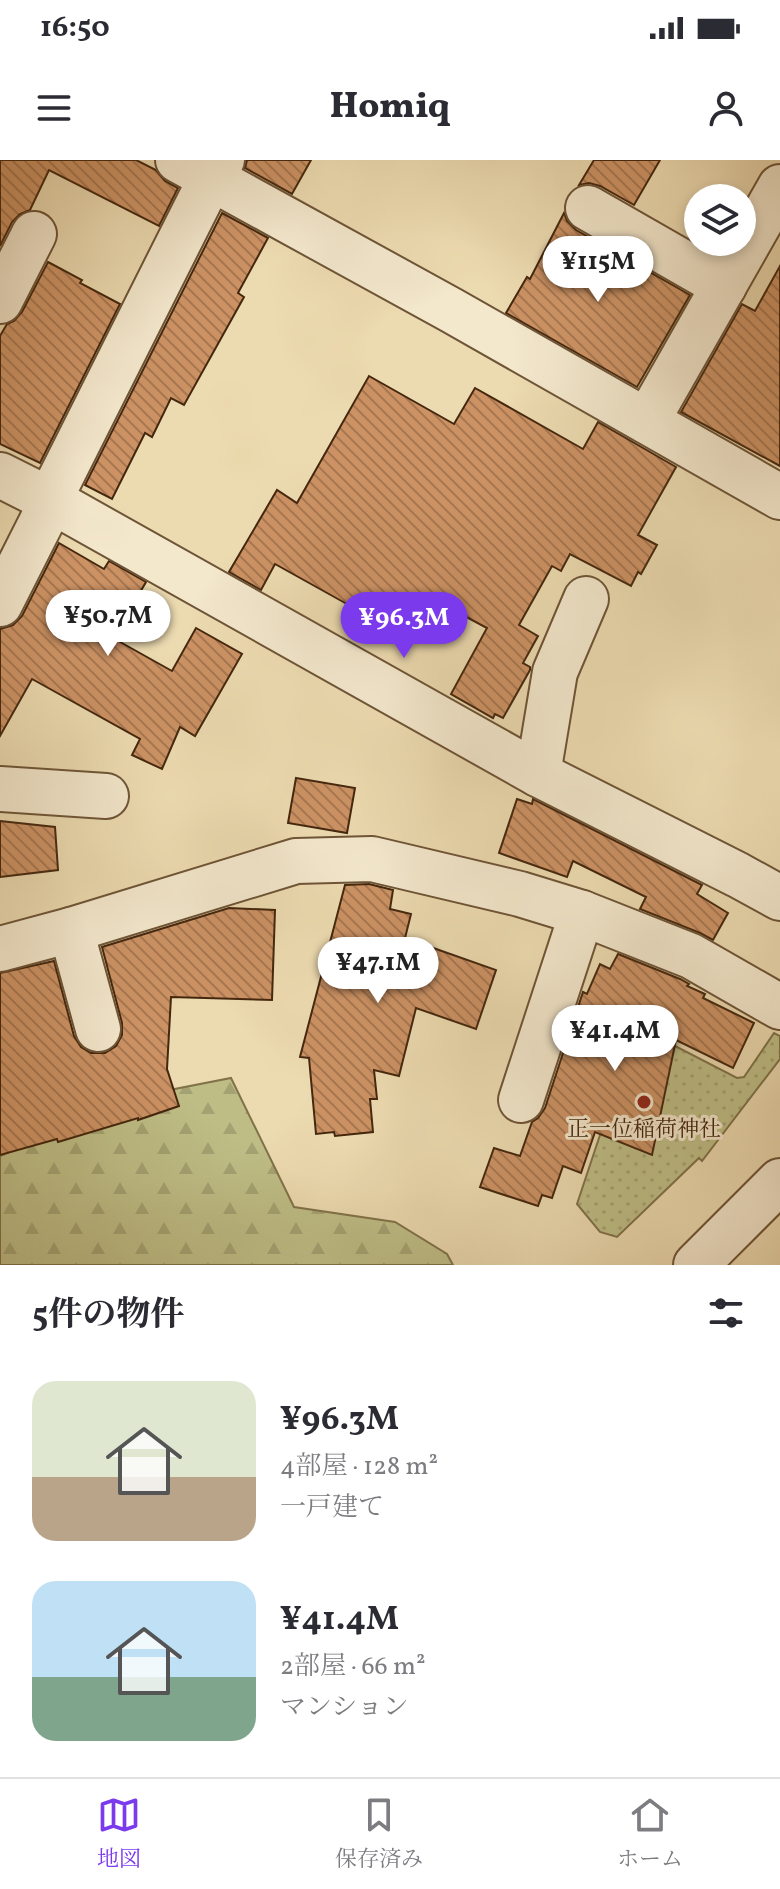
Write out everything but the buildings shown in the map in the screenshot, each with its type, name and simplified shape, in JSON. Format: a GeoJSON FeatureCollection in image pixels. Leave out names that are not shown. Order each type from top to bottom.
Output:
{"type":"FeatureCollection","features":[{"type":"Feature","properties":{"kind":"street"},"geometry":{"type":"LineString","coordinates":[[204,166],[780,497]]}},
{"type":"Feature","properties":{"kind":"street"},"geometry":{"type":"LineString","coordinates":[[0,604],[207,186],[204,166]]}},
{"type":"Feature","properties":{"kind":"street"},"geometry":{"type":"LineString","coordinates":[[647,421],[780,187]]}},
{"type":"Feature","properties":{"kind":"street"},"geometry":{"type":"LineString","coordinates":[[588,208],[724,286]]}},
{"type":"Feature","properties":{"kind":"street"},"geometry":{"type":"LineString","coordinates":[[0,301],[34,234]]}},
{"type":"Feature","properties":{"kind":"street"},"geometry":{"type":"LineString","coordinates":[[0,475],[52,501],[538,774],[780,898]]}},
{"type":"Feature","properties":{"kind":"street"},"geometry":{"type":"LineString","coordinates":[[538,774],[555,672],[586,599]]}},
{"type":"Feature","properties":{"kind":"street"},"geometry":{"type":"LineString","coordinates":[[0,789],[106,796]]}},
{"type":"Feature","properties":{"kind":"street"},"geometry":{"type":"LineString","coordinates":[[0,949],[296,861],[372,859],[520,894],[582,913],[691,956],[780,1007]]}},
{"type":"Feature","properties":{"kind":"street"},"geometry":{"type":"LineString","coordinates":[[521,1100],[582,913]]}},
{"type":"Feature","properties":{"kind":"street"},"geometry":{"type":"LineString","coordinates":[[71,930],[98,1029]]}},
{"type":"Feature","properties":{"kind":"street"},"geometry":{"type":"LineString","coordinates":[[696,1265],[780,1181]]}},
{"type":"Feature","properties":{"kind":"green space"},"geometry":{"type":"Polygon","coordinates":[[[642,1029],[737,1078],[744,1077],[774,1033],[780,1036],[780,1059],[702,1161],[699,1158],[617,1237],[600,1232],[577,1204],[606,1117],[642,1029]]]}},
{"type":"Feature","properties":{"kind":"green space"},"geometry":{"type":"Polygon","coordinates":[[[231,1078],[294,1207],[395,1222],[447,1254],[453,1265],[0,1265],[0,1156],[144,1095],[231,1078]]]}},
{"type":"Feature","properties":{"kind":"place","name":"正一位稲荷神社"},"geometry":{"type":"Point","coordinates":[644,1102]}}]}
